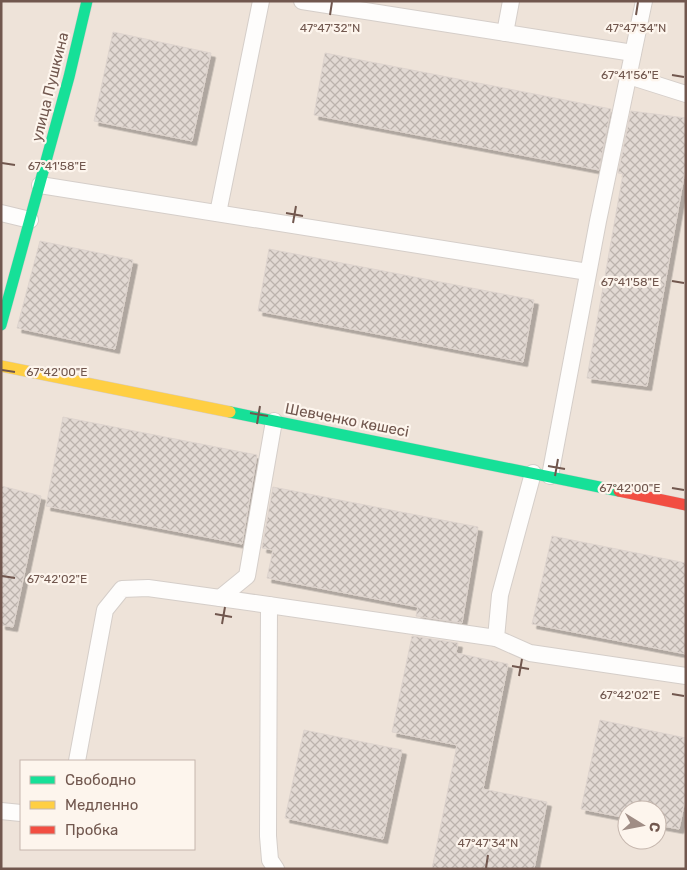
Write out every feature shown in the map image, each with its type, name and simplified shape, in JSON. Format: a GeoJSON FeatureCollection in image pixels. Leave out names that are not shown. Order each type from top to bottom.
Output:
{"type":"FeatureCollection","features":[{"type":"Feature","properties":{"kind":"street","name":"улица Пушкина"},"geometry":{"type":"LineString","coordinates":[[1,324],[40,184],[87,1]]}},
{"type":"Feature","properties":{"kind":"street","name":"Шевченко көшесі"},"geometry":{"type":"LineString","coordinates":[[1,366],[533,472],[686,505]]}},
{"type":"Feature","properties":{"kind":"lane"},"geometry":{"type":"LineString","coordinates":[[218,213],[261,1]]}},
{"type":"Feature","properties":{"kind":"lane"},"geometry":{"type":"LineString","coordinates":[[302,1],[633,53]]}},
{"type":"Feature","properties":{"kind":"lane"},"geometry":{"type":"LineString","coordinates":[[505,33],[511,1]]}},
{"type":"Feature","properties":{"kind":"lane"},"geometry":{"type":"LineString","coordinates":[[550,476],[588,272],[644,1]]}},
{"type":"Feature","properties":{"kind":"lane"},"geometry":{"type":"LineString","coordinates":[[629,76],[686,94]]}},
{"type":"Feature","properties":{"kind":"lane"},"geometry":{"type":"LineString","coordinates":[[40,184],[588,272]]}},
{"type":"Feature","properties":{"kind":"lane"},"geometry":{"type":"LineString","coordinates":[[1,213],[30,220]]}},
{"type":"Feature","properties":{"kind":"lane"},"geometry":{"type":"LineString","coordinates":[[220,598],[246,576],[274,421]]}},
{"type":"Feature","properties":{"kind":"lane"},"geometry":{"type":"LineString","coordinates":[[496,638],[500,595],[533,472]]}},
{"type":"Feature","properties":{"kind":"lane"},"geometry":{"type":"LineString","coordinates":[[77,760],[105,610],[122,589],[148,588],[496,638],[530,653],[686,676]]}},
{"type":"Feature","properties":{"kind":"lane"},"geometry":{"type":"LineString","coordinates":[[269,605],[268,836],[270,860],[276,869]]}},
{"type":"Feature","properties":{"kind":"lane"},"geometry":{"type":"LineString","coordinates":[[1,811],[20,813]]}},
{"type":"Feature","properties":{"kind":"shaded area"},"geometry":{"type":"Polygon","coordinates":[[[1,1],[686,1],[686,869],[1,869],[1,1]]]}},
{"type":"Feature","properties":{"kind":"building"},"geometry":{"type":"Polygon","coordinates":[[[113,32],[211,53],[192,141],[94,121],[113,32]]]}},
{"type":"Feature","properties":{"kind":"building"},"geometry":{"type":"Polygon","coordinates":[[[325,53],[611,109],[599,170],[314,115],[325,53]]]}},
{"type":"Feature","properties":{"kind":"building"},"geometry":{"type":"Polygon","coordinates":[[[631,111],[686,118],[686,165],[647,386],[587,378],[623,174],[618,173],[631,111]]]}},
{"type":"Feature","properties":{"kind":"building"},"geometry":{"type":"Polygon","coordinates":[[[40,241],[133,260],[115,349],[17,328],[40,241]]]}},
{"type":"Feature","properties":{"kind":"building"},"geometry":{"type":"Polygon","coordinates":[[[269,249],[534,300],[523,362],[258,311],[269,249]]]}},
{"type":"Feature","properties":{"kind":"building"},"geometry":{"type":"Polygon","coordinates":[[[63,417],[257,455],[242,544],[46,506],[63,417]]]}},
{"type":"Feature","properties":{"kind":"building"},"geometry":{"type":"Polygon","coordinates":[[[1,486],[41,496],[13,627],[1,625],[1,486]]]}},
{"type":"Feature","properties":{"kind":"building"},"geometry":{"type":"Polygon","coordinates":[[[273,487],[478,527],[462,623],[416,616],[418,607],[267,578],[273,550],[262,548],[273,487]]]}},
{"type":"Feature","properties":{"kind":"building"},"geometry":{"type":"Polygon","coordinates":[[[552,536],[686,563],[686,654],[532,624],[552,536]]]}},
{"type":"Feature","properties":{"kind":"building"},"geometry":{"type":"Polygon","coordinates":[[[412,636],[458,643],[456,653],[508,664],[483,789],[547,802],[534,869],[432,869],[457,745],[392,732],[412,636]]]}},
{"type":"Feature","properties":{"kind":"building"},"geometry":{"type":"Polygon","coordinates":[[[600,720],[686,738],[686,796],[679,829],[667,827],[667,800],[617,800],[617,816],[581,809],[600,720]]]}},
{"type":"Feature","properties":{"kind":"building"},"geometry":{"type":"Polygon","coordinates":[[[304,730],[402,750],[383,839],[285,818],[304,730]]]}},
{"type":"Feature","properties":{"kind":"traffic: fast"},"geometry":{"type":"LineString","coordinates":[[1,325],[69,77],[87,1]]}},
{"type":"Feature","properties":{"kind":"traffic: fast"},"geometry":{"type":"LineString","coordinates":[[230,412],[619,491]]}},
{"type":"Feature","properties":{"kind":"traffic: slow"},"geometry":{"type":"LineString","coordinates":[[1,366],[230,412]]}},
{"type":"Feature","properties":{"kind":"traffic: jam"},"geometry":{"type":"LineString","coordinates":[[619,491],[686,505]]}}]}
